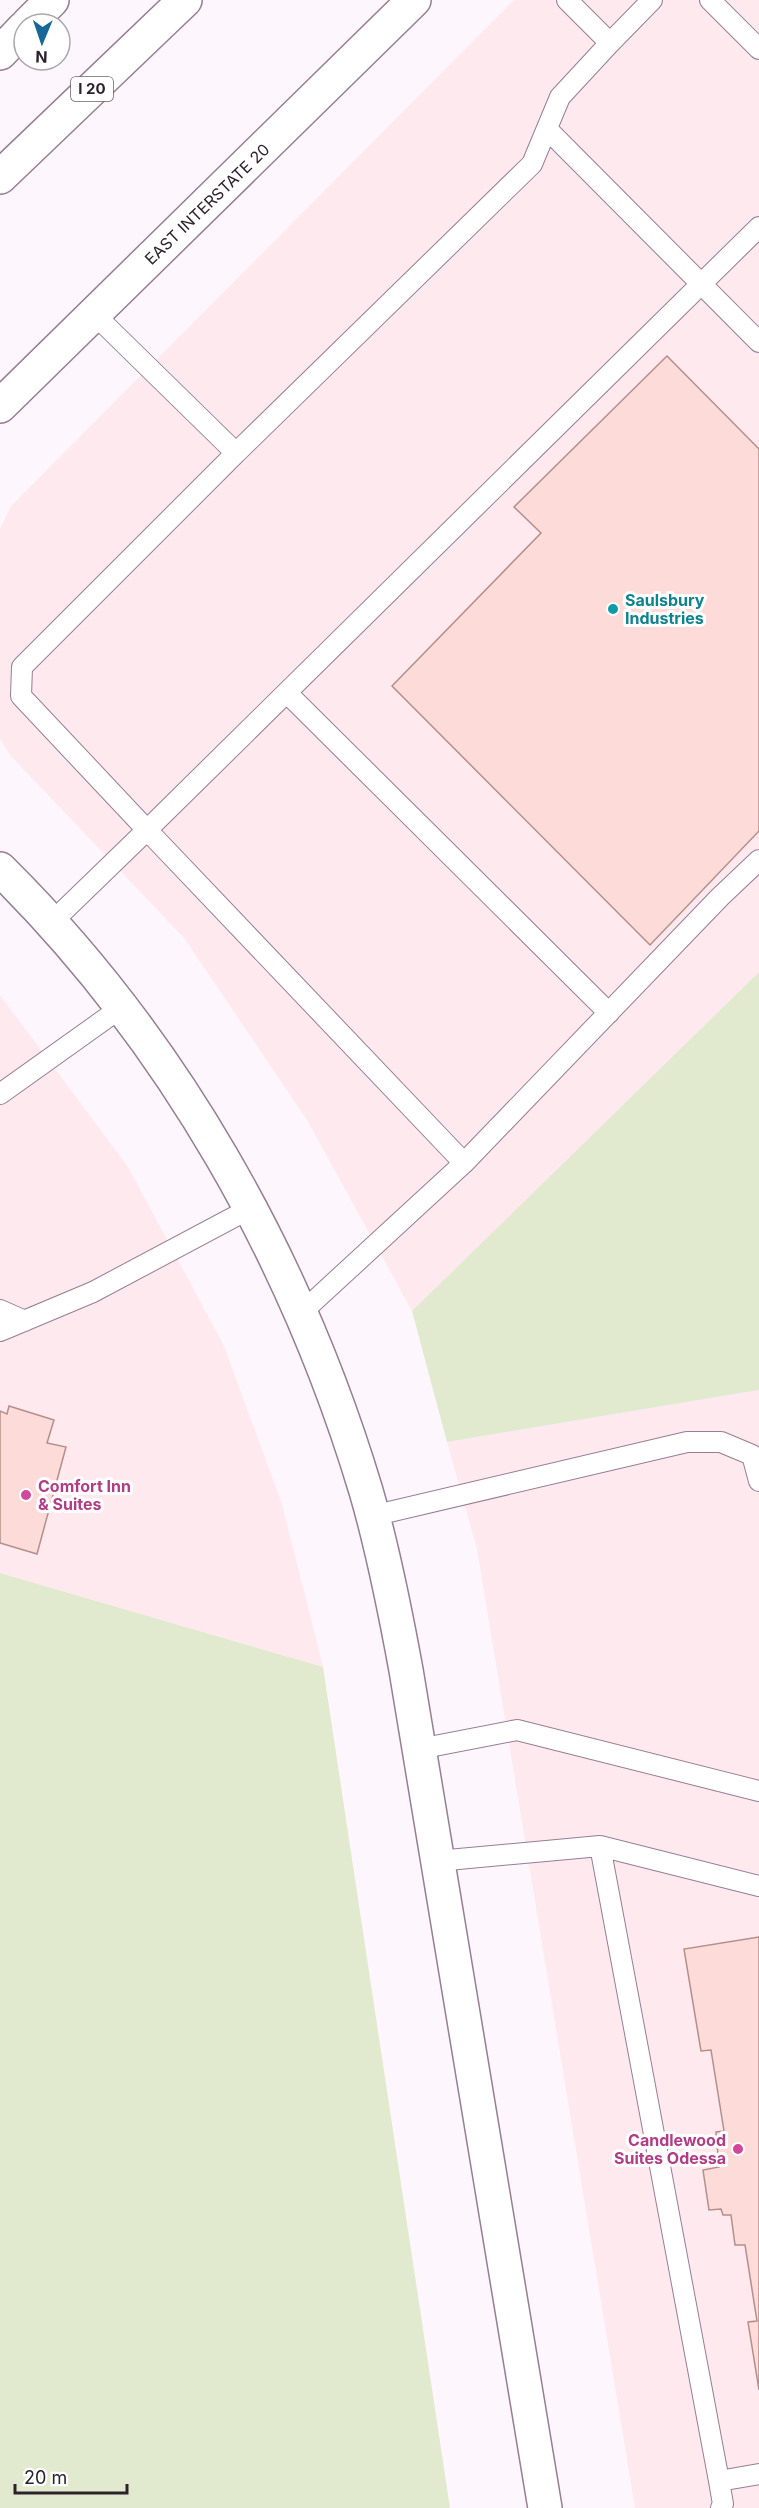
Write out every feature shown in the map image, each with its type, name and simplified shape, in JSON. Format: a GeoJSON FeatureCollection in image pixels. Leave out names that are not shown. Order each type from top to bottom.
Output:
{"type":"FeatureCollection","features":[{"type":"Feature","properties":{"kind":"main road"},"geometry":{"type":"LineString","coordinates":[[40,12],[52,0]]}},
{"type":"Feature","properties":{"kind":"main road","name":"I 20"},"geometry":{"type":"LineString","coordinates":[[0,177],[185,0]]}},
{"type":"Feature","properties":{"kind":"main road","name":"EAST INTERSTATE 20"},"geometry":{"type":"LineString","coordinates":[[0,406],[414,0]]}},
{"type":"Feature","properties":{"kind":"main road"},"geometry":{"type":"LineString","coordinates":[[0,52],[12,40]]}},
{"type":"Feature","properties":{"kind":"main road"},"geometry":{"type":"LineString","coordinates":[[3,869],[95,972],[201,1122],[252,1208],[339,1408],[372,1516],[398,1627],[545,2508]]}},
{"type":"Feature","properties":{"kind":"lane"},"geometry":{"type":"LineString","coordinates":[[567,0],[610,43]]}},
{"type":"Feature","properties":{"kind":"lane"},"geometry":{"type":"LineString","coordinates":[[464,1163],[37,716],[21,696],[22,667],[236,453],[532,164],[560,98],[652,0]]}},
{"type":"Feature","properties":{"kind":"lane"},"geometry":{"type":"LineString","coordinates":[[710,0],[759,49]]}},
{"type":"Feature","properties":{"kind":"lane"},"geometry":{"type":"LineString","coordinates":[[547,129],[759,342]]}},
{"type":"Feature","properties":{"kind":"lane"},"geometry":{"type":"LineString","coordinates":[[51,923],[759,227]]}},
{"type":"Feature","properties":{"kind":"lane"},"geometry":{"type":"LineString","coordinates":[[93,313],[236,453]]}},
{"type":"Feature","properties":{"kind":"lane"},"geometry":{"type":"LineString","coordinates":[[287,693],[609,1013]]}},
{"type":"Feature","properties":{"kind":"lane"},"geometry":{"type":"LineString","coordinates":[[300,1314],[464,1163],[720,897],[759,860]]}},
{"type":"Feature","properties":{"kind":"lane"},"geometry":{"type":"LineString","coordinates":[[0,1094],[122,1008]]}},
{"type":"Feature","properties":{"kind":"lane"},"geometry":{"type":"LineString","coordinates":[[0,1331],[93,1292],[252,1208]]}},
{"type":"Feature","properties":{"kind":"lane"},"geometry":{"type":"LineString","coordinates":[[0,1310],[25,1321]]}},
{"type":"Feature","properties":{"kind":"lane"},"geometry":{"type":"LineString","coordinates":[[372,1516],[687,1442],[722,1442],[752,1455],[759,1481]]}},
{"type":"Feature","properties":{"kind":"lane"},"geometry":{"type":"LineString","coordinates":[[419,1749],[517,1730],[759,1791]]}},
{"type":"Feature","properties":{"kind":"lane"},"geometry":{"type":"LineString","coordinates":[[600,1846],[719,2481],[723,2504],[721,2508]]}},
{"type":"Feature","properties":{"kind":"lane"},"geometry":{"type":"LineString","coordinates":[[437,1861],[600,1846],[759,1886]]}},
{"type":"Feature","properties":{"kind":"lane"},"geometry":{"type":"LineString","coordinates":[[719,2481],[759,2474]]}},
{"type":"Feature","properties":{"kind":"shaded area"},"geometry":{"type":"Polygon","coordinates":[[[514,0],[759,0],[759,972],[412,1311],[307,1120],[184,938],[11,756],[0,739],[0,529],[11,506],[514,0]]]}},
{"type":"Feature","properties":{"kind":"shaded area"},"geometry":{"type":"Polygon","coordinates":[[[0,995],[128,1167],[224,1346],[282,1504],[323,1667],[0,1573],[0,995]]]}},
{"type":"Feature","properties":{"kind":"shaded area"},"geometry":{"type":"Polygon","coordinates":[[[759,1390],[759,2508],[635,2508],[477,1549],[447,1442],[759,1390]]]}},
{"type":"Feature","properties":{"kind":"green space"},"geometry":{"type":"Polygon","coordinates":[[[759,972],[759,1390],[447,1442],[412,1311],[759,972]]]}},
{"type":"Feature","properties":{"kind":"green space"},"geometry":{"type":"Polygon","coordinates":[[[0,1573],[323,1667],[450,2508],[0,2508],[0,1573]]]}},
{"type":"Feature","properties":{"kind":"building","name":"Saulsbury Industries"},"geometry":{"type":"Polygon","coordinates":[[[667,356],[759,449],[759,831],[650,945],[392,686],[541,533],[514,507],[667,356]]]}},
{"type":"Feature","properties":{"kind":"building","name":"Comfort Inn & Suites"},"geometry":{"type":"Polygon","coordinates":[[[9,1406],[54,1420],[47,1443],[66,1447],[37,1554],[0,1543],[0,1411],[7,1414],[9,1406]]]}},
{"type":"Feature","properties":{"kind":"building","name":"Candlewood Suites Odessa"},"geometry":{"type":"Polygon","coordinates":[[[759,1937],[759,2390],[748,2322],[757,2321],[745,2245],[735,2245],[731,2215],[723,2215],[721,2209],[709,2210],[703,2170],[719,2167],[716,2132],[724,2131],[711,2050],[701,2051],[684,1949],[759,1937]]]}},
{"type":"Feature","properties":{"kind":"place","name":"Saulsbury Industries"},"geometry":{"type":"Point","coordinates":[613,609]}},
{"type":"Feature","properties":{"kind":"place","name":"Comfort Inn & Suites"},"geometry":{"type":"Point","coordinates":[26,1495]}},
{"type":"Feature","properties":{"kind":"place","name":"Candlewood Suites Odessa"},"geometry":{"type":"Point","coordinates":[738,2149]}}]}
